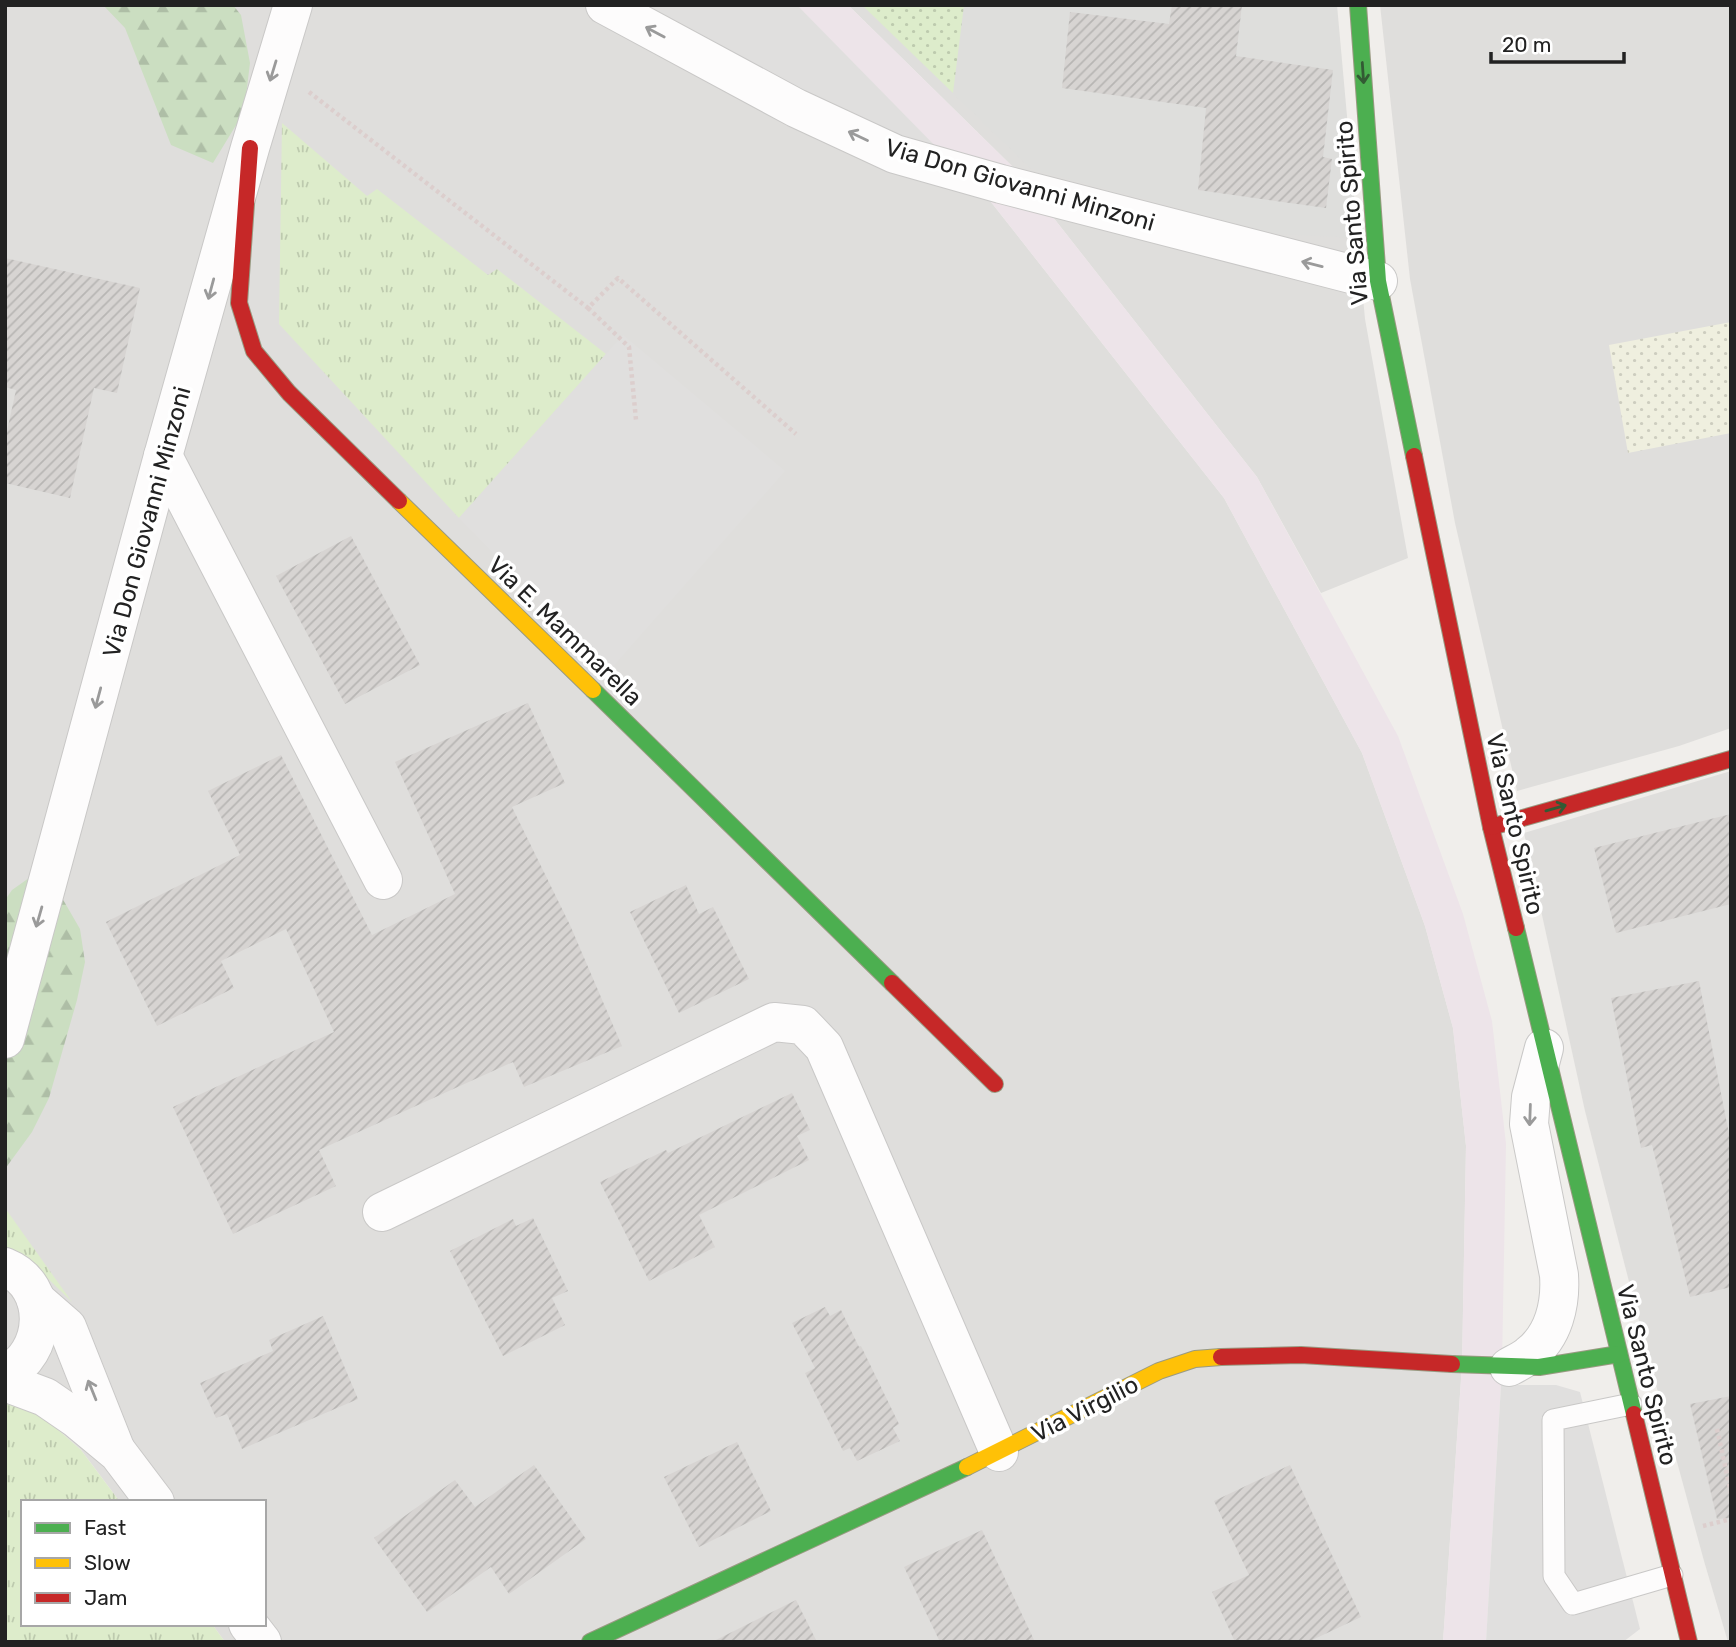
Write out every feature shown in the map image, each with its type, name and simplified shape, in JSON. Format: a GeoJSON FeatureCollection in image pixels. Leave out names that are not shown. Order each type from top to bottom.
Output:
{"type":"FeatureCollection","features":[{"type":"Feature","properties":{"kind":"street","name":"Via Don Giovanni Minzoni"},"geometry":{"type":"LineString","coordinates":[[5,1039],[163,456],[293,5]]}},
{"type":"Feature","properties":{"kind":"street","name":"Via Don Giovanni Minzoni"},"geometry":{"type":"LineString","coordinates":[[606,5],[796,108],[895,154],[1378,281]]}},
{"type":"Feature","properties":{"kind":"street","name":"Via Santo Spirito"},"geometry":{"type":"LineString","coordinates":[[1358,5],[1378,281],[1491,827],[1689,1642]]}},
{"type":"Feature","properties":{"kind":"street","name":"Via E. Mammarella"},"geometry":{"type":"LineString","coordinates":[[250,148],[239,303],[254,351],[289,393],[995,1084]]}},
{"type":"Feature","properties":{"kind":"street"},"geometry":{"type":"LineString","coordinates":[[163,456],[383,880]]}},
{"type":"Feature","properties":{"kind":"street"},"geometry":{"type":"LineString","coordinates":[[1491,827],[1731,759]]}},
{"type":"Feature","properties":{"kind":"street"},"geometry":{"type":"LineString","coordinates":[[382,1212],[774,1022],[803,1025],[824,1047],[999,1452]]}},
{"type":"Feature","properties":{"kind":"street"},"geometry":{"type":"LineString","coordinates":[[1509,1367],[1530,1354],[1546,1336],[1556,1316],[1560,1295],[1559,1275],[1530,1124],[1531,1097],[1544,1048]]}},
{"type":"Feature","properties":{"kind":"street"},"geometry":{"type":"LineString","coordinates":[[5,1267],[26,1282],[36,1300],[40,1319],[37,1339],[29,1356],[14,1370],[5,1374]]}},
{"type":"Feature","properties":{"kind":"street"},"geometry":{"type":"LineString","coordinates":[[36,1300],[66,1327],[117,1453]]}},
{"type":"Feature","properties":{"kind":"street","name":"Via Virgilio"},"geometry":{"type":"LineString","coordinates":[[590,1642],[999,1452],[1159,1371],[1195,1359],[1237,1354],[1301,1355],[1539,1367],[1619,1354]]}},
{"type":"Feature","properties":{"kind":"street"},"geometry":{"type":"LineString","coordinates":[[5,1382],[45,1397],[77,1419],[117,1453],[153,1500]]}},
{"type":"Feature","properties":{"kind":"street"},"geometry":{"type":"LineString","coordinates":[[250,1626],[262,1642]]}},
{"type":"Feature","properties":{"kind":"lane"},"geometry":{"type":"LineString","coordinates":[[1631,1404],[1553,1420],[1554,1576],[1573,1604],[1672,1575]]}},
{"type":"Feature","properties":{"kind":"path"},"geometry":{"type":"LineString","coordinates":[[275,66],[588,308],[629,347],[636,420]]}},
{"type":"Feature","properties":{"kind":"path"},"geometry":{"type":"LineString","coordinates":[[588,308],[618,278],[796,434]]}},
{"type":"Feature","properties":{"kind":"path"},"geometry":{"type":"LineString","coordinates":[[1717,1429],[1731,1493]]}},
{"type":"Feature","properties":{"kind":"path"},"geometry":{"type":"LineString","coordinates":[[1699,1527],[1731,1519]]}},
{"type":"Feature","properties":{"kind":"shaded area"},"geometry":{"type":"Polygon","coordinates":[[[5,5],[790,5],[987,197],[1224,498],[1362,753],[1425,926],[1453,1028],[1466,1146],[1462,1365],[1443,1642],[225,1642],[213,1626],[266,1626],[266,1500],[118,1500],[81,1450],[40,1414],[5,1402],[5,5]]]}},
{"type":"Feature","properties":{"kind":"shaded area"},"geometry":{"type":"Polygon","coordinates":[[[639,5],[797,5],[944,155],[841,111],[639,5]]]}},
{"type":"Feature","properties":{"kind":"shaded area"},"geometry":{"type":"Polygon","coordinates":[[[790,5],[848,5],[1016,170],[1257,477],[1398,736],[1463,914],[1492,1021],[1506,1144],[1502,1366],[1486,1642],[1443,1642],[1462,1365],[1466,1146],[1453,1028],[1425,926],[1362,753],[1224,498],[987,197],[790,5]]]}},
{"type":"Feature","properties":{"kind":"shaded area"},"geometry":{"type":"Polygon","coordinates":[[[848,5],[1336,5],[1365,319],[1408,558],[1321,593],[1257,477],[1016,170],[848,5]]]}},
{"type":"Feature","properties":{"kind":"shaded area"},"geometry":{"type":"Polygon","coordinates":[[[862,5],[1337,5],[1358,238],[1277,234],[1031,169],[862,5]]]}},
{"type":"Feature","properties":{"kind":"shaded area"},"geometry":{"type":"Polygon","coordinates":[[[1380,5],[1731,5],[1731,728],[1679,746],[1517,791],[1455,523],[1410,279],[1380,5]]]}},
{"type":"Feature","properties":{"kind":"shaded area"},"geometry":{"type":"Polygon","coordinates":[[[623,335],[785,471],[609,671],[459,518],[623,335]]]}},
{"type":"Feature","properties":{"kind":"shaded area"},"geometry":{"type":"Polygon","coordinates":[[[1731,771],[1731,1642],[1728,1642],[1650,1363],[1585,1111],[1524,833],[1731,771]]]}},
{"type":"Feature","properties":{"kind":"shaded area"},"geometry":{"type":"Polygon","coordinates":[[[1501,1385],[1556,1385],[1580,1392],[1640,1629],[1623,1642],[1486,1642],[1501,1385]]]}},
{"type":"Feature","properties":{"kind":"green space"},"geometry":{"type":"Polygon","coordinates":[[[103,5],[233,5],[241,15],[250,63],[244,112],[213,163],[171,145],[125,28],[103,5]]]}},
{"type":"Feature","properties":{"kind":"green space"},"geometry":{"type":"Polygon","coordinates":[[[862,5],[964,5],[953,93],[862,5]]]}},
{"type":"Feature","properties":{"kind":"green space"},"geometry":{"type":"Polygon","coordinates":[[[282,123],[367,196],[377,189],[488,275],[497,269],[606,354],[459,518],[279,324],[282,123]]]}},
{"type":"Feature","properties":{"kind":"green space"},"geometry":{"type":"Polygon","coordinates":[[[1731,322],[1731,433],[1628,453],[1609,345],[1731,322]]]}},
{"type":"Feature","properties":{"kind":"green space"},"geometry":{"type":"Polygon","coordinates":[[[36,873],[54,884],[80,929],[85,962],[49,1098],[32,1132],[5,1169],[5,900],[12,890],[36,873]]]}},
{"type":"Feature","properties":{"kind":"green space"},"geometry":{"type":"Polygon","coordinates":[[[5,1208],[72,1302],[33,1264],[5,1250],[5,1208]]]}},
{"type":"Feature","properties":{"kind":"green space"},"geometry":{"type":"Polygon","coordinates":[[[5,1402],[40,1414],[81,1450],[118,1500],[21,1500],[21,1626],[213,1626],[225,1642],[5,1642],[5,1402]]]}},
{"type":"Feature","properties":{"kind":"building"},"geometry":{"type":"Polygon","coordinates":[[[1172,5],[1242,5],[1236,56],[1333,70],[1323,157],[1332,159],[1326,208],[1198,190],[1206,108],[1062,88],[1070,12],[1169,24],[1172,5]]]}},
{"type":"Feature","properties":{"kind":"building"},"geometry":{"type":"Polygon","coordinates":[[[5,258],[140,288],[117,393],[94,388],[70,498],[5,483],[5,440],[16,390],[5,387],[5,258]]]}},
{"type":"Feature","properties":{"kind":"building"},"geometry":{"type":"Polygon","coordinates":[[[351,536],[420,665],[345,704],[276,576],[351,536]]]}},
{"type":"Feature","properties":{"kind":"building"},"geometry":{"type":"Polygon","coordinates":[[[528,703],[565,783],[512,807],[570,925],[622,1046],[524,1087],[513,1062],[319,1150],[336,1186],[233,1234],[173,1107],[334,1032],[286,929],[221,961],[234,988],[157,1026],[106,922],[240,855],[208,791],[281,755],[372,935],[455,894],[395,762],[528,703]]]}},
{"type":"Feature","properties":{"kind":"building"},"geometry":{"type":"Polygon","coordinates":[[[1731,814],[1731,904],[1616,933],[1594,848],[1731,814]]]}},
{"type":"Feature","properties":{"kind":"building"},"geometry":{"type":"Polygon","coordinates":[[[686,885],[699,914],[713,907],[749,979],[679,1013],[630,912],[686,885]]]}},
{"type":"Feature","properties":{"kind":"building"},"geometry":{"type":"Polygon","coordinates":[[[1699,981],[1731,1144],[1731,1287],[1690,1297],[1652,1145],[1641,1148],[1611,998],[1699,981]]]}},
{"type":"Feature","properties":{"kind":"building"},"geometry":{"type":"Polygon","coordinates":[[[792,1093],[810,1130],[797,1136],[809,1160],[699,1215],[715,1247],[649,1281],[600,1182],[666,1150],[668,1153],[792,1093]]]}},
{"type":"Feature","properties":{"kind":"building"},"geometry":{"type":"Polygon","coordinates":[[[533,1218],[568,1291],[552,1298],[565,1325],[503,1356],[450,1251],[513,1219],[516,1226],[533,1218]]]}},
{"type":"Feature","properties":{"kind":"building"},"geometry":{"type":"Polygon","coordinates":[[[825,1307],[830,1316],[841,1310],[899,1424],[893,1428],[900,1441],[857,1461],[850,1448],[843,1451],[805,1373],[815,1368],[792,1323],[825,1307]]]}},
{"type":"Feature","properties":{"kind":"building"},"geometry":{"type":"Polygon","coordinates":[[[323,1316],[358,1399],[242,1449],[227,1414],[216,1418],[200,1383],[273,1351],[269,1340],[323,1316]]]}},
{"type":"Feature","properties":{"kind":"building"},"geometry":{"type":"Polygon","coordinates":[[[1731,1396],[1731,1518],[1717,1519],[1690,1404],[1731,1396]]]}},
{"type":"Feature","properties":{"kind":"building"},"geometry":{"type":"Polygon","coordinates":[[[737,1442],[771,1511],[699,1547],[664,1477],[737,1442]]]}},
{"type":"Feature","properties":{"kind":"building"},"geometry":{"type":"Polygon","coordinates":[[[534,1465],[586,1539],[509,1594],[491,1567],[427,1612],[374,1538],[455,1480],[475,1507],[534,1465]]]}},
{"type":"Feature","properties":{"kind":"building"},"geometry":{"type":"Polygon","coordinates":[[[1290,1465],[1361,1617],[1308,1642],[1235,1642],[1212,1592],[1249,1575],[1214,1501],[1290,1465]]]}},
{"type":"Feature","properties":{"kind":"building"},"geometry":{"type":"Polygon","coordinates":[[[982,1530],[1035,1642],[940,1642],[904,1567],[982,1530]]]}},
{"type":"Feature","properties":{"kind":"building"},"geometry":{"type":"Polygon","coordinates":[[[796,1600],[817,1642],[712,1642],[796,1600]]]}},
{"type":"Feature","properties":{"kind":"traffic: fast"},"geometry":{"type":"LineString","coordinates":[[1358,5],[1378,281],[1414,456]]}},
{"type":"Feature","properties":{"kind":"traffic: fast"},"geometry":{"type":"LineString","coordinates":[[593,690],[892,983]]}},
{"type":"Feature","properties":{"kind":"traffic: fast"},"geometry":{"type":"LineString","coordinates":[[1516,928],[1634,1414]]}},
{"type":"Feature","properties":{"kind":"traffic: fast"},"geometry":{"type":"LineString","coordinates":[[1452,1364],[1539,1367],[1619,1354]]}},
{"type":"Feature","properties":{"kind":"traffic: fast"},"geometry":{"type":"LineString","coordinates":[[590,1642],[967,1467]]}},
{"type":"Feature","properties":{"kind":"traffic: slow"},"geometry":{"type":"LineString","coordinates":[[399,501],[593,690]]}},
{"type":"Feature","properties":{"kind":"traffic: slow"},"geometry":{"type":"LineString","coordinates":[[967,1467],[1159,1371],[1195,1359],[1221,1357]]}},
{"type":"Feature","properties":{"kind":"traffic: jam"},"geometry":{"type":"LineString","coordinates":[[250,148],[239,303],[254,351],[289,393],[399,501]]}},
{"type":"Feature","properties":{"kind":"traffic: jam"},"geometry":{"type":"LineString","coordinates":[[1414,456],[1491,827],[1516,928]]}},
{"type":"Feature","properties":{"kind":"traffic: jam"},"geometry":{"type":"LineString","coordinates":[[1491,827],[1731,759]]}},
{"type":"Feature","properties":{"kind":"traffic: jam"},"geometry":{"type":"LineString","coordinates":[[892,983],[995,1084]]}},
{"type":"Feature","properties":{"kind":"traffic: jam"},"geometry":{"type":"LineString","coordinates":[[1221,1357],[1301,1355],[1452,1364]]}},
{"type":"Feature","properties":{"kind":"traffic: jam"},"geometry":{"type":"LineString","coordinates":[[1634,1414],[1689,1642]]}}]}
